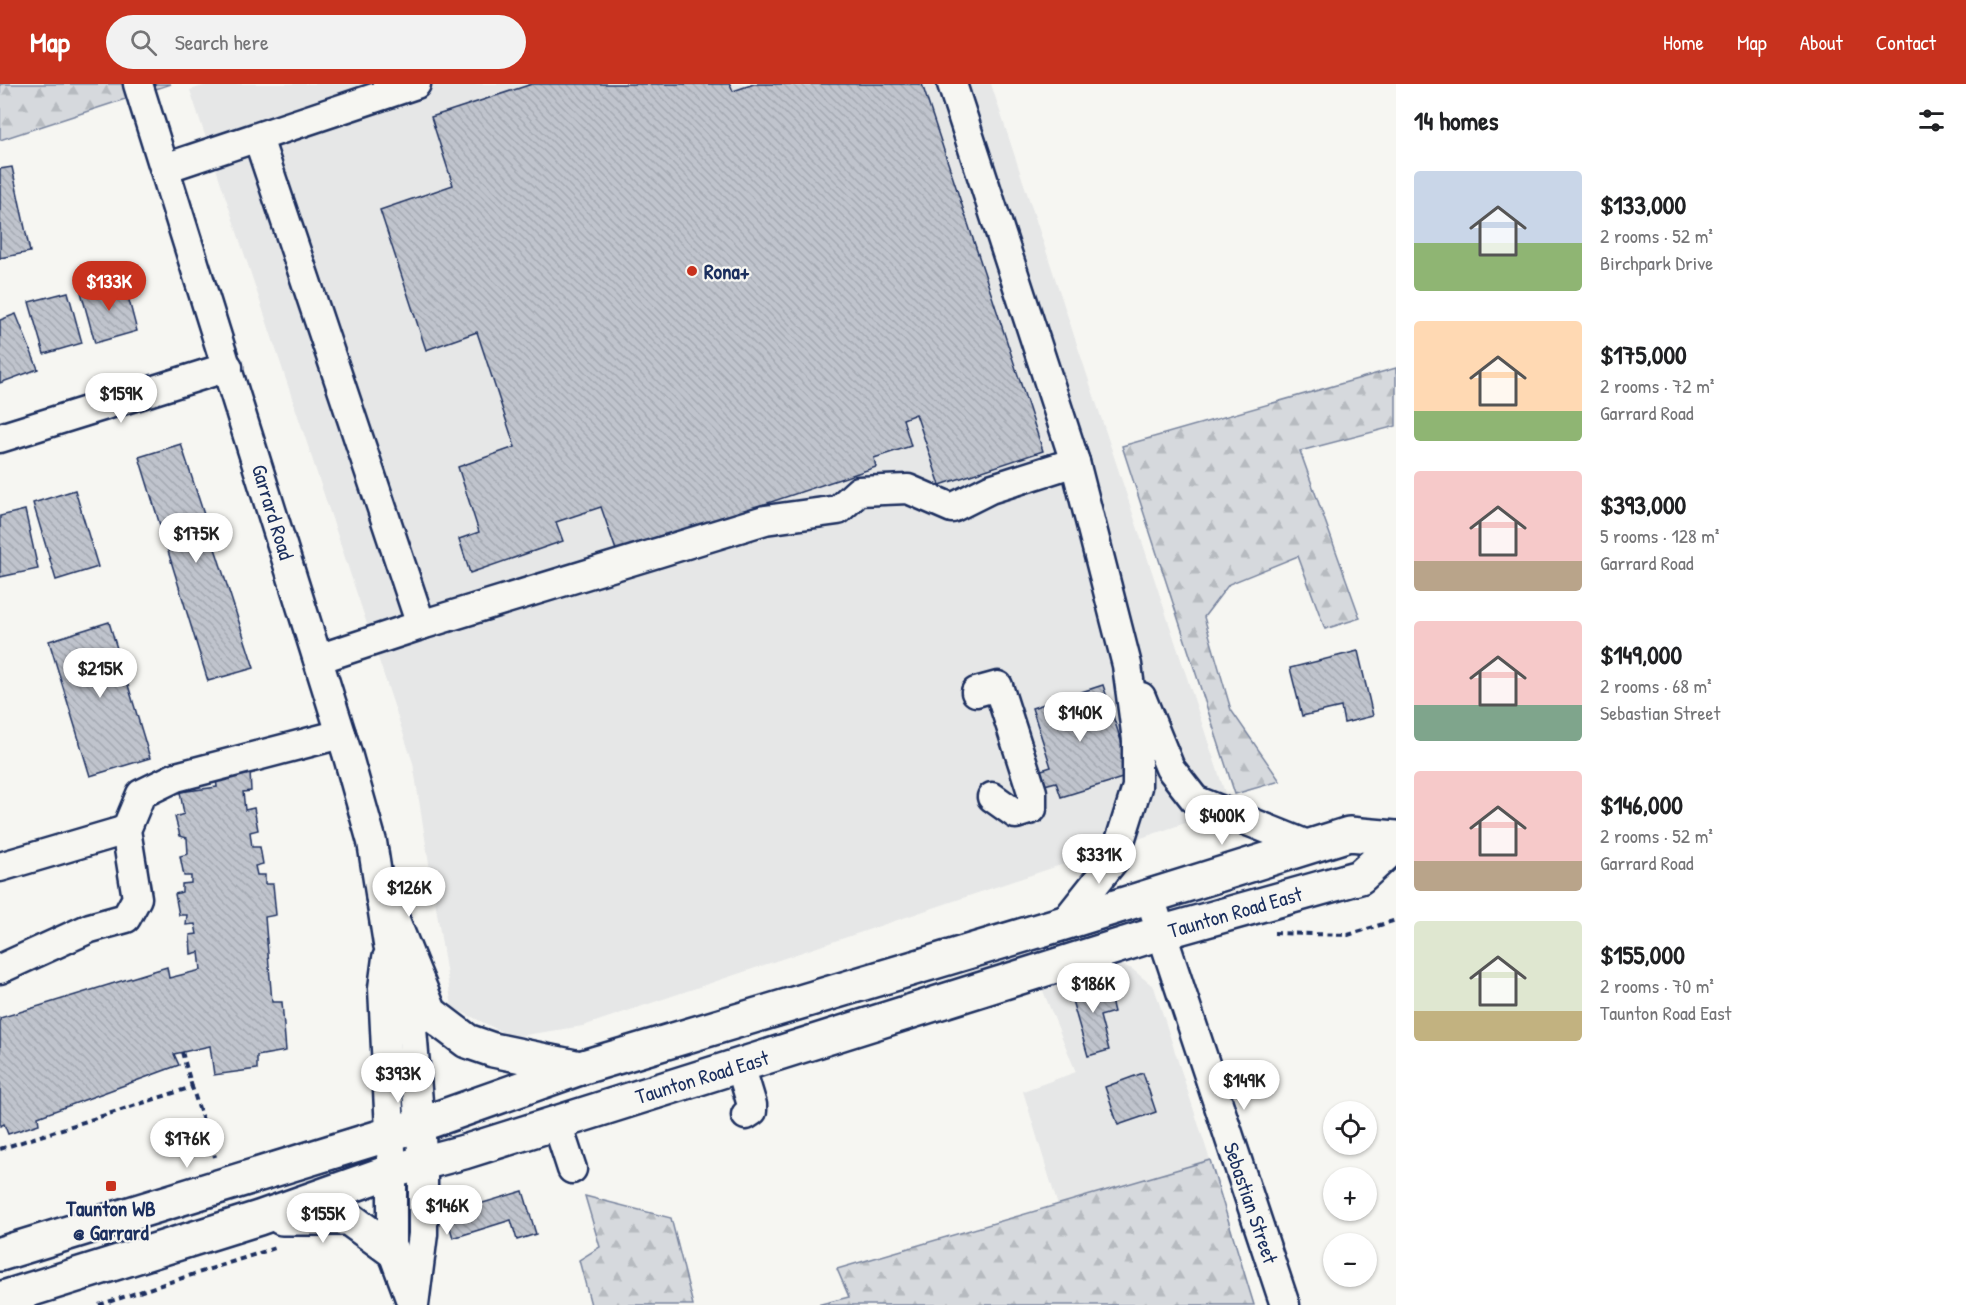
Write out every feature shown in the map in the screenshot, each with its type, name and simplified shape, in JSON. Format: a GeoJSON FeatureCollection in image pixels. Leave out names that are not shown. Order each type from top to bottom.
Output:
{"type":"FeatureCollection","features":[{"type":"Feature","properties":{"kind":"main road","name":"Taunton Road East"},"geometry":{"type":"LineString","coordinates":[[0,1254],[404,1129],[580,1068],[1064,923],[1349,834],[1396,838]]}},
{"type":"Feature","properties":{"kind":"main road","name":"Taunton Road East"},"geometry":{"type":"LineString","coordinates":[[0,1299],[259,1218],[392,1171],[557,1123],[1160,933],[1360,877],[1396,844]]}},
{"type":"Feature","properties":{"kind":"main road"},"geometry":{"type":"LineString","coordinates":[[383,897],[430,1013],[467,1041],[493,1050],[580,1068]]}},
{"type":"Feature","properties":{"kind":"main road"},"geometry":{"type":"LineString","coordinates":[[259,1218],[348,1218],[393,1250]]}},
{"type":"Feature","properties":{"kind":"street","name":"Garrard Road"},"geometry":{"type":"LineString","coordinates":[[138,84],[318,659],[372,842],[383,897],[388,944],[383,988],[404,1129],[423,1162],[423,1234],[413,1305]]}},
{"type":"Feature","properties":{"kind":"street"},"geometry":{"type":"LineString","coordinates":[[165,168],[416,84]]}},
{"type":"Feature","properties":{"kind":"street"},"geometry":{"type":"LineString","coordinates":[[952,84],[1075,462],[1127,665],[1137,740],[1137,787],[1114,860],[1064,923]]}},
{"type":"Feature","properties":{"kind":"street"},"geometry":{"type":"LineString","coordinates":[[258,138],[421,625]]}},
{"type":"Feature","properties":{"kind":"street"},"geometry":{"type":"LineString","coordinates":[[0,438],[228,368]]}},
{"type":"Feature","properties":{"kind":"street"},"geometry":{"type":"LineString","coordinates":[[318,659],[421,625],[765,520],[837,510],[859,491],[908,489],[952,508],[990,489],[1075,462]]}},
{"type":"Feature","properties":{"kind":"street"},"geometry":{"type":"LineString","coordinates":[[1127,665],[1170,768],[1195,800],[1310,846]]}},
{"type":"Feature","properties":{"kind":"street"},"geometry":{"type":"LineString","coordinates":[[976,692],[998,686],[1032,792],[1032,809],[1016,814],[992,797]]}},
{"type":"Feature","properties":{"kind":"street"},"geometry":{"type":"LineString","coordinates":[[0,969],[90,928],[126,918],[137,898],[126,830],[141,794],[176,777],[341,734]]}},
{"type":"Feature","properties":{"kind":"street"},"geometry":{"type":"LineString","coordinates":[[0,867],[126,830]]}},
{"type":"Feature","properties":{"kind":"street","name":"Sebastian Street"},"geometry":{"type":"LineString","coordinates":[[1149,895],[1285,1305]]}},
{"type":"Feature","properties":{"kind":"street"},"geometry":{"type":"LineString","coordinates":[[740,1065],[752,1105],[752,1111],[746,1115]]}},
{"type":"Feature","properties":{"kind":"street"},"geometry":{"type":"LineString","coordinates":[[557,1123],[572,1169]]}},
{"type":"Feature","properties":{"kind":"street","name":"Garrard Road"},"geometry":{"type":"LineString","coordinates":[[404,1129],[392,1171],[393,1250],[413,1305]]}},
{"type":"Feature","properties":{"kind":"path"},"geometry":{"type":"LineString","coordinates":[[182,1052],[224,1184]]}},
{"type":"Feature","properties":{"kind":"path"},"geometry":{"type":"LineString","coordinates":[[0,1149],[192,1087]]}},
{"type":"Feature","properties":{"kind":"path"},"geometry":{"type":"LineString","coordinates":[[99,1305],[287,1244]]}},
{"type":"Feature","properties":{"kind":"shaded area"},"geometry":{"type":"Polygon","coordinates":[[[210,84],[991,84],[1230,808],[583,1026],[512,1037],[452,1007],[413,763],[190,90],[210,84]]]}},
{"type":"Feature","properties":{"kind":"shaded area"},"geometry":{"type":"Polygon","coordinates":[[[1117,963],[1132,969],[1154,987],[1210,1160],[1058,1206],[1023,1091],[1076,1072],[1041,986],[1117,963]]]}},
{"type":"Feature","properties":{"kind":"green space"},"geometry":{"type":"Polygon","coordinates":[[[0,84],[171,84],[0,140],[0,84]]]}},
{"type":"Feature","properties":{"kind":"green space"},"geometry":{"type":"Polygon","coordinates":[[[1396,368],[1396,426],[1300,451],[1360,618],[1325,629],[1298,556],[1229,584],[1204,617],[1231,710],[1280,781],[1235,794],[1122,446],[1396,368]]]}},
{"type":"Feature","properties":{"kind":"green space"},"geometry":{"type":"Polygon","coordinates":[[[1210,1160],[1254,1305],[817,1305],[849,1297],[837,1269],[1210,1160]]]}},
{"type":"Feature","properties":{"kind":"green space"},"geometry":{"type":"Polygon","coordinates":[[[585,1196],[671,1218],[693,1305],[591,1305],[579,1260],[600,1247],[585,1196]]]}},
{"type":"Feature","properties":{"kind":"building","name":"Rona+"},"geometry":{"type":"Polygon","coordinates":[[[532,84],[730,84],[733,91],[754,84],[922,84],[1043,451],[940,485],[916,414],[903,419],[911,446],[874,458],[876,467],[617,553],[601,507],[556,522],[563,541],[470,573],[459,539],[479,532],[458,467],[515,447],[477,332],[426,350],[380,210],[453,185],[431,117],[532,84]]]}},
{"type":"Feature","properties":{"kind":"building"},"geometry":{"type":"Polygon","coordinates":[[[12,167],[30,252],[0,258],[0,169],[12,167]]]}},
{"type":"Feature","properties":{"kind":"building"},"geometry":{"type":"Polygon","coordinates":[[[124,281],[137,331],[95,343],[81,292],[124,281]]]}},
{"type":"Feature","properties":{"kind":"building"},"geometry":{"type":"Polygon","coordinates":[[[68,292],[82,343],[44,354],[29,302],[68,292]]]}},
{"type":"Feature","properties":{"kind":"building"},"geometry":{"type":"Polygon","coordinates":[[[16,314],[38,369],[0,383],[0,320],[16,314]]]}},
{"type":"Feature","properties":{"kind":"building"},"geometry":{"type":"Polygon","coordinates":[[[181,444],[254,668],[208,681],[139,457],[181,444]]]}},
{"type":"Feature","properties":{"kind":"building"},"geometry":{"type":"Polygon","coordinates":[[[75,490],[98,567],[56,580],[33,503],[75,490]]]}},
{"type":"Feature","properties":{"kind":"building"},"geometry":{"type":"Polygon","coordinates":[[[25,510],[38,569],[0,577],[0,516],[25,510]]]}},
{"type":"Feature","properties":{"kind":"building"},"geometry":{"type":"Polygon","coordinates":[[[109,622],[150,758],[90,776],[49,641],[109,622]]]}},
{"type":"Feature","properties":{"kind":"building"},"geometry":{"type":"Polygon","coordinates":[[[1358,651],[1373,716],[1344,723],[1341,707],[1302,716],[1290,668],[1358,651]]]}},
{"type":"Feature","properties":{"kind":"building"},"geometry":{"type":"Polygon","coordinates":[[[1103,685],[1132,775],[1061,797],[1056,782],[1037,787],[1032,773],[1051,767],[1032,708],[1103,685]]]}},
{"type":"Feature","properties":{"kind":"building"},"geometry":{"type":"Polygon","coordinates":[[[250,772],[251,791],[243,792],[245,810],[254,808],[258,830],[250,832],[252,847],[260,847],[263,864],[255,866],[257,875],[265,875],[265,884],[273,884],[276,915],[265,917],[272,1002],[282,1002],[286,1051],[257,1056],[257,1069],[214,1075],[210,1046],[174,1054],[179,1065],[38,1117],[39,1124],[8,1134],[4,1124],[0,1126],[0,1018],[167,967],[169,978],[201,970],[199,952],[191,954],[190,935],[197,934],[195,924],[186,925],[187,915],[179,915],[175,894],[182,892],[182,884],[191,883],[191,876],[184,876],[180,856],[188,854],[187,838],[180,836],[175,817],[184,814],[180,792],[217,787],[216,778],[250,772]]]}},
{"type":"Feature","properties":{"kind":"building"},"geometry":{"type":"Polygon","coordinates":[[[1106,980],[1114,1012],[1100,1016],[1109,1050],[1088,1056],[1069,990],[1106,980]]]}},
{"type":"Feature","properties":{"kind":"building"},"geometry":{"type":"Polygon","coordinates":[[[1143,1073],[1156,1112],[1118,1125],[1105,1087],[1143,1073]]]}},
{"type":"Feature","properties":{"kind":"building"},"geometry":{"type":"Polygon","coordinates":[[[523,1191],[536,1234],[517,1240],[511,1220],[453,1238],[446,1214],[523,1191]]]}},
{"type":"Feature","properties":{"kind":"place","name":"Rona+"},"geometry":{"type":"Point","coordinates":[692,271]}},
{"type":"Feature","properties":{"kind":"place","name":"Taunton WB @ Garrard"},"geometry":{"type":"Point","coordinates":[111,1186]}}]}
